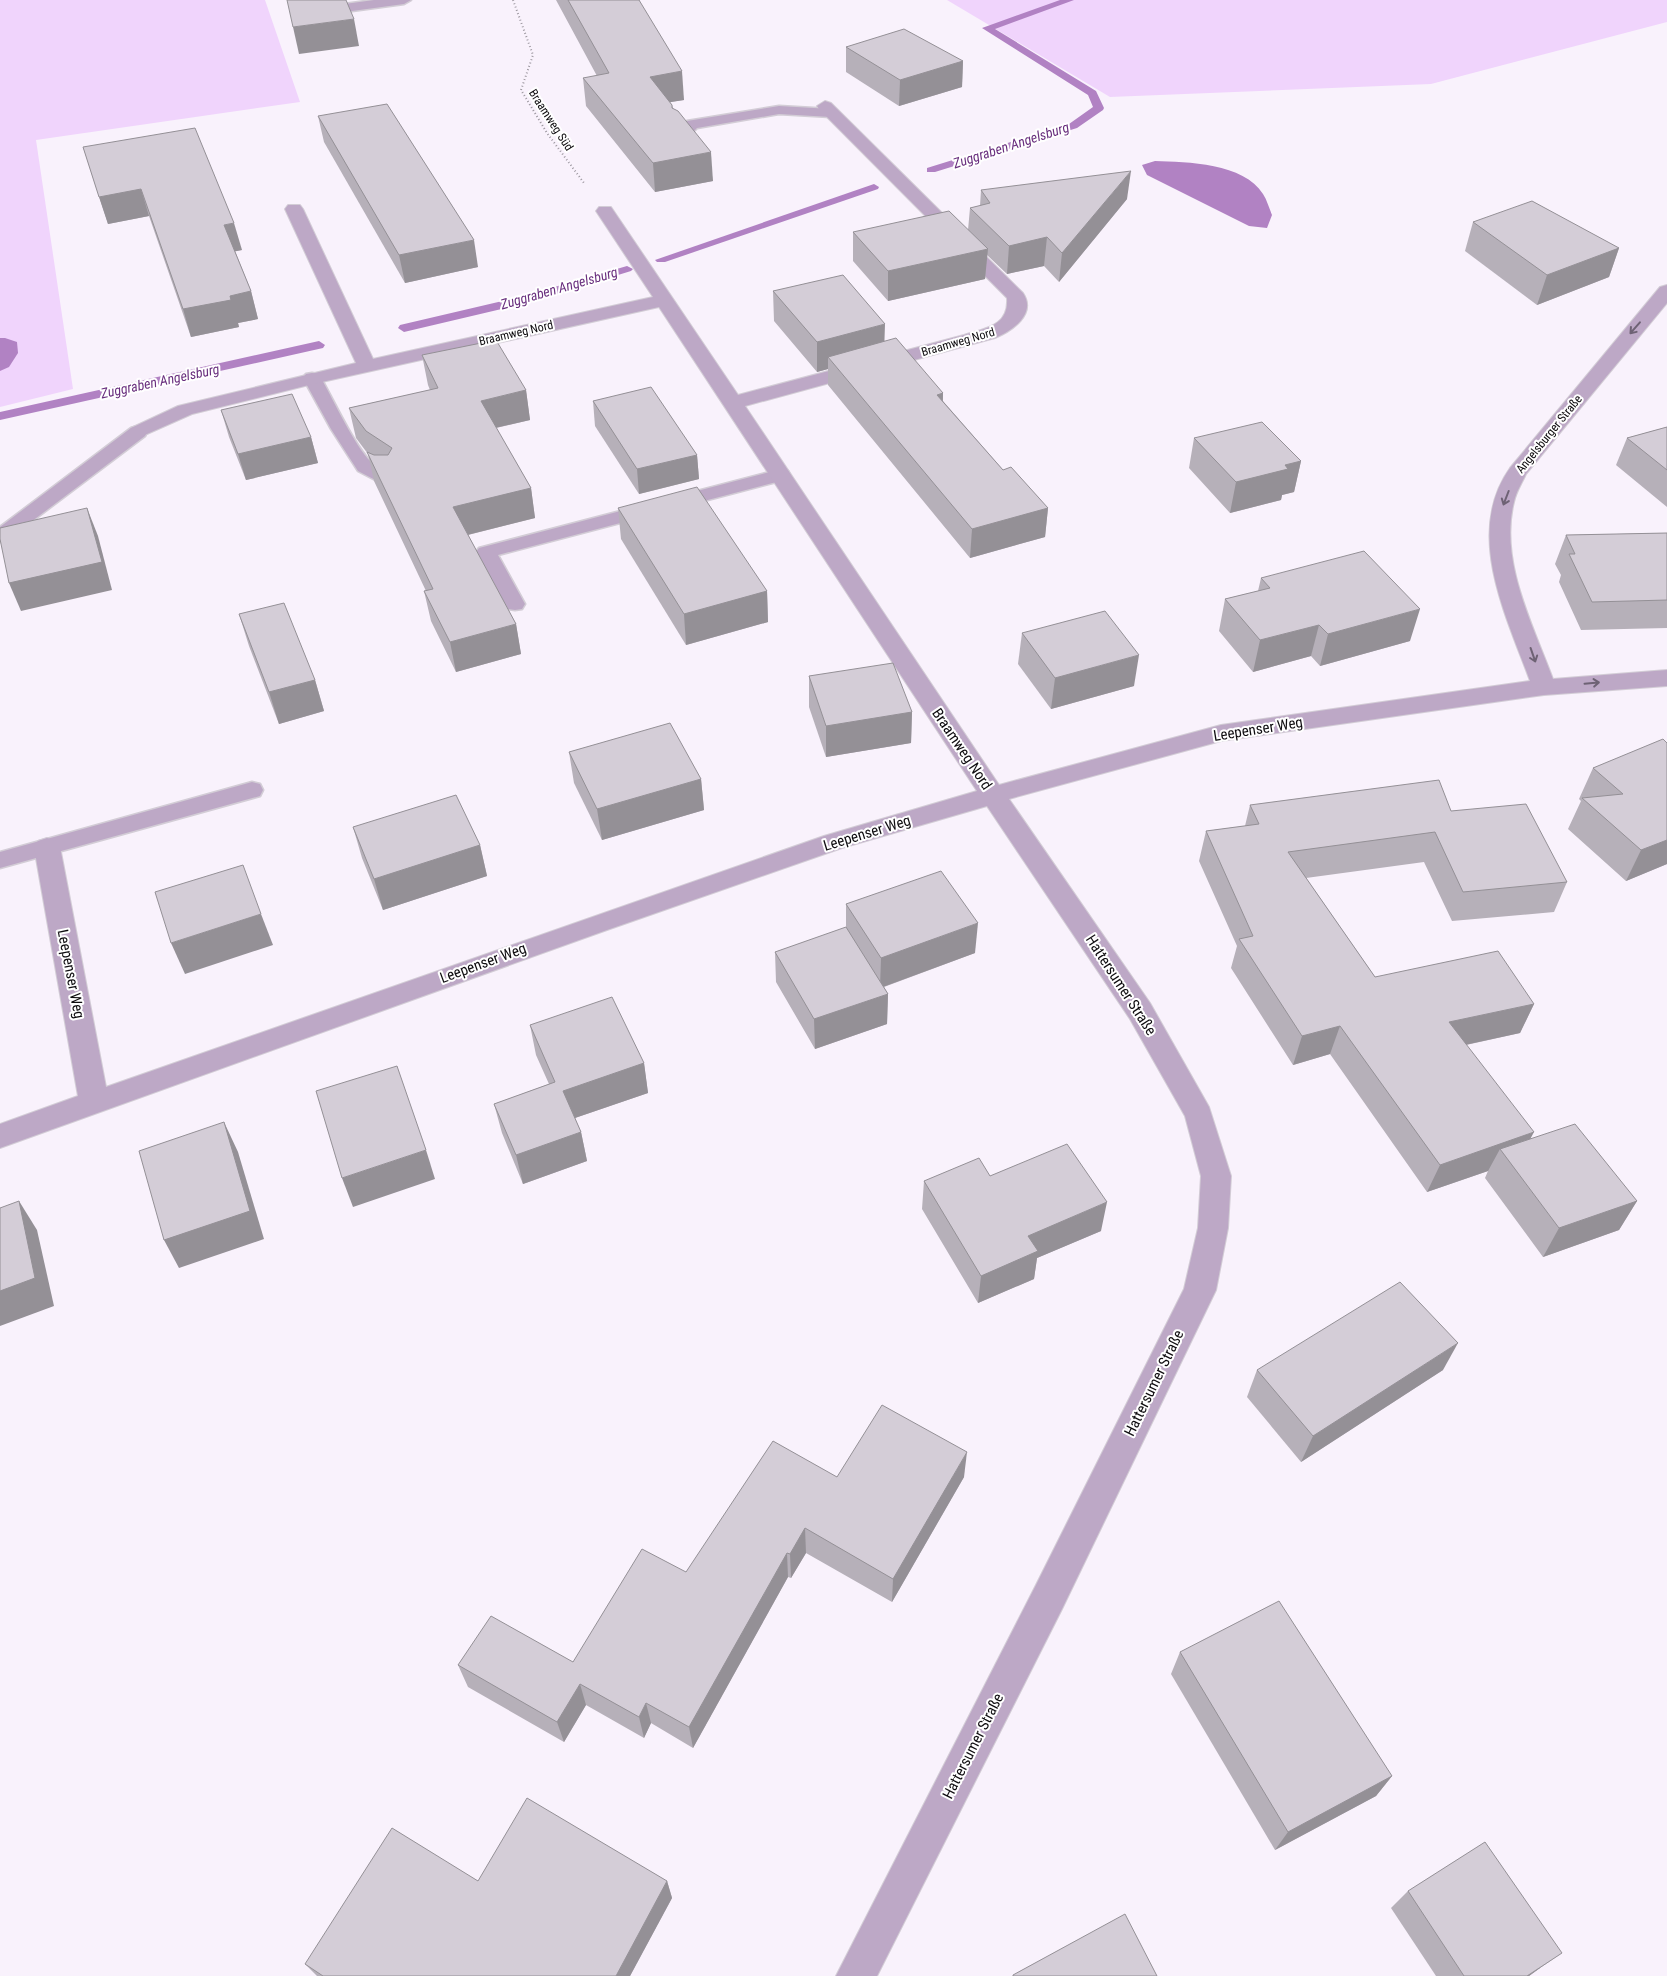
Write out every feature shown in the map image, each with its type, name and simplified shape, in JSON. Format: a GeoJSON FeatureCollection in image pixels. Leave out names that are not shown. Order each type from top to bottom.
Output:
{"type":"FeatureCollection","features":[{"type":"Feature","properties":{"kind":"street","name":"Braamweg Nord"},"geometry":{"type":"LineString","coordinates":[[732,403],[979,336],[1003,328],[1014,319],[1019,308],[1016,298],[828,110]]}},
{"type":"Feature","properties":{"kind":"street"},"geometry":{"type":"LineString","coordinates":[[294,209],[367,366]]}},
{"type":"Feature","properties":{"kind":"street","name":"Braamweg Nord"},"geometry":{"type":"LineString","coordinates":[[605,211],[993,795]]}},
{"type":"Feature","properties":{"kind":"street","name":"Angelsburger Straße"},"geometry":{"type":"LineString","coordinates":[[1544,687],[1503,569],[1500,538],[1503,503],[1517,472],[1667,291]]}},
{"type":"Feature","properties":{"kind":"street","name":"Braamweg Nord"},"geometry":{"type":"LineString","coordinates":[[138,432],[185,410],[312,378],[665,300]]}},
{"type":"Feature","properties":{"kind":"street","name":"Leepenser Weg"},"geometry":{"type":"LineString","coordinates":[[0,1136],[598,922],[805,852],[993,795],[1221,733],[1544,687],[1667,678]]}},
{"type":"Feature","properties":{"kind":"street","name":"Hattersumer Straße"},"geometry":{"type":"LineString","coordinates":[[856,1976],[1049,1597],[1200,1290],[1213,1228],[1216,1176],[1200,1115],[1140,1011],[993,795]]}},
{"type":"Feature","properties":{"kind":"street","name":"Leepenser Weg"},"geometry":{"type":"LineString","coordinates":[[47,847],[94,1102]]}},
{"type":"Feature","properties":{"kind":"lane"},"geometry":{"type":"LineString","coordinates":[[312,12],[404,0]]}},
{"type":"Feature","properties":{"kind":"lane"},"geometry":{"type":"LineString","coordinates":[[682,135],[692,124],[779,110],[828,110]]}},
{"type":"Feature","properties":{"kind":"lane"},"geometry":{"type":"LineString","coordinates":[[312,378],[340,428],[365,467],[388,479]]}},
{"type":"Feature","properties":{"kind":"lane"},"geometry":{"type":"LineString","coordinates":[[0,536],[138,432]]}},
{"type":"Feature","properties":{"kind":"lane"},"geometry":{"type":"LineString","coordinates":[[515,604],[486,552],[780,476]]}},
{"type":"Feature","properties":{"kind":"lane"},"geometry":{"type":"LineString","coordinates":[[0,860],[252,790]]}},
{"type":"Feature","properties":{"kind":"path","name":"Braamweg Süd"},"geometry":{"type":"LineString","coordinates":[[513,0],[533,54],[521,90],[547,133],[605,211]]}},
{"type":"Feature","properties":{"kind":"shaded area"},"geometry":{"type":"Polygon","coordinates":[[[0,0],[265,0],[300,102],[36,140],[73,389],[0,407],[0,0]]]}},
{"type":"Feature","properties":{"kind":"shaded area"},"geometry":{"type":"Polygon","coordinates":[[[947,0],[1667,0],[1667,22],[1431,84],[1110,97],[947,0]]]}},
{"type":"Feature","properties":{"kind":"shaded area"},"geometry":{"type":"Polygon","coordinates":[[[1155,161],[1214,166],[1243,176],[1254,184],[1266,199],[1272,215],[1267,228],[1249,226],[1147,175],[1142,165],[1155,161]]]}},
{"type":"Feature","properties":{"kind":"shaded area"},"geometry":{"type":"Polygon","coordinates":[[[0,338],[17,342],[18,353],[9,367],[0,371],[0,338]]]}},
{"type":"Feature","properties":{"kind":"building"},"geometry":{"type":"Polygon","coordinates":[[[287,0],[346,0],[354,19],[293,27],[287,0]]]}},
{"type":"Feature","properties":{"kind":"building"},"geometry":{"type":"Polygon","coordinates":[[[568,0],[639,0],[682,71],[650,77],[672,105],[672,108],[678,111],[711,152],[653,163],[583,78],[609,73],[568,0]]]}},
{"type":"Feature","properties":{"kind":"building"},"geometry":{"type":"Polygon","coordinates":[[[904,29],[963,61],[900,80],[846,47],[904,29]]]}},
{"type":"Feature","properties":{"kind":"building"},"geometry":{"type":"Polygon","coordinates":[[[387,104],[474,240],[399,255],[318,116],[387,104]]]}},
{"type":"Feature","properties":{"kind":"building"},"geometry":{"type":"Polygon","coordinates":[[[195,128],[234,223],[224,225],[251,291],[230,296],[231,300],[183,309],[141,189],[99,197],[83,147],[195,128]]]}},
{"type":"Feature","properties":{"kind":"building"},"geometry":{"type":"Polygon","coordinates":[[[1131,171],[1062,253],[1047,237],[1009,246],[970,208],[990,203],[981,190],[1131,171]]]}},
{"type":"Feature","properties":{"kind":"building"},"geometry":{"type":"Polygon","coordinates":[[[1532,201],[1619,248],[1547,275],[1473,222],[1532,201]]]}},
{"type":"Feature","properties":{"kind":"building"},"geometry":{"type":"Polygon","coordinates":[[[949,211],[988,249],[888,271],[853,232],[949,211]]]}},
{"type":"Feature","properties":{"kind":"building"},"geometry":{"type":"Polygon","coordinates":[[[843,275],[885,324],[817,342],[773,291],[843,275]]]}},
{"type":"Feature","properties":{"kind":"building"},"geometry":{"type":"Polygon","coordinates":[[[896,338],[943,393],[937,395],[1003,470],[1011,467],[1048,508],[972,529],[828,357],[896,338]]]}},
{"type":"Feature","properties":{"kind":"building"},"geometry":{"type":"Polygon","coordinates":[[[496,340],[526,390],[481,401],[531,488],[453,507],[516,624],[450,642],[424,591],[433,589],[367,452],[374,455],[388,455],[392,448],[366,431],[349,408],[438,388],[422,355],[496,340]]]}},
{"type":"Feature","properties":{"kind":"building"},"geometry":{"type":"Polygon","coordinates":[[[651,387],[697,455],[637,469],[593,401],[651,387]]]}},
{"type":"Feature","properties":{"kind":"building"},"geometry":{"type":"Polygon","coordinates":[[[292,394],[311,437],[238,454],[221,410],[292,394]]]}},
{"type":"Feature","properties":{"kind":"building"},"geometry":{"type":"Polygon","coordinates":[[[1262,422],[1301,461],[1285,465],[1288,469],[1236,482],[1194,438],[1262,422]]]}},
{"type":"Feature","properties":{"kind":"building"},"geometry":{"type":"Polygon","coordinates":[[[1667,427],[1667,470],[1627,438],[1667,427]]]}},
{"type":"Feature","properties":{"kind":"building"},"geometry":{"type":"Polygon","coordinates":[[[697,487],[767,591],[684,614],[618,508],[697,487]]]}},
{"type":"Feature","properties":{"kind":"building"},"geometry":{"type":"Polygon","coordinates":[[[87,508],[102,562],[9,583],[0,539],[0,528],[87,508]]]}},
{"type":"Feature","properties":{"kind":"building"},"geometry":{"type":"Polygon","coordinates":[[[1667,533],[1667,600],[1592,602],[1569,554],[1575,554],[1566,535],[1667,533]]]}},
{"type":"Feature","properties":{"kind":"building"},"geometry":{"type":"Polygon","coordinates":[[[1364,551],[1420,609],[1328,634],[1319,625],[1260,640],[1225,599],[1270,588],[1261,578],[1364,551]]]}},
{"type":"Feature","properties":{"kind":"building"},"geometry":{"type":"Polygon","coordinates":[[[284,603],[315,680],[269,692],[239,614],[284,603]]]}},
{"type":"Feature","properties":{"kind":"building"},"geometry":{"type":"Polygon","coordinates":[[[1105,611],[1139,655],[1055,678],[1022,633],[1105,611]]]}},
{"type":"Feature","properties":{"kind":"building"},"geometry":{"type":"Polygon","coordinates":[[[893,663],[912,712],[826,726],[809,676],[893,663]]]}},
{"type":"Feature","properties":{"kind":"building"},"geometry":{"type":"Polygon","coordinates":[[[670,723],[701,779],[597,809],[569,752],[670,723]]]}},
{"type":"Feature","properties":{"kind":"building"},"geometry":{"type":"Polygon","coordinates":[[[1663,739],[1667,743],[1667,840],[1641,850],[1582,798],[1623,794],[1593,768],[1663,739]]]}},
{"type":"Feature","properties":{"kind":"building"},"geometry":{"type":"Polygon","coordinates":[[[1439,780],[1451,811],[1526,804],[1567,882],[1463,892],[1435,832],[1288,852],[1375,977],[1498,951],[1534,1004],[1449,1022],[1534,1132],[1440,1165],[1340,1026],[1302,1036],[1239,939],[1253,936],[1206,831],[1259,824],[1250,805],[1439,780]]]}},
{"type":"Feature","properties":{"kind":"building"},"geometry":{"type":"Polygon","coordinates":[[[456,795],[480,845],[374,879],[353,827],[456,795]]]}},
{"type":"Feature","properties":{"kind":"building"},"geometry":{"type":"Polygon","coordinates":[[[243,865],[261,914],[171,943],[155,892],[243,865]]]}},
{"type":"Feature","properties":{"kind":"building"},"geometry":{"type":"Polygon","coordinates":[[[941,871],[978,923],[881,958],[846,904],[941,871]]]}},
{"type":"Feature","properties":{"kind":"building"},"geometry":{"type":"Polygon","coordinates":[[[846,927],[888,994],[814,1019],[775,952],[846,927]]]}},
{"type":"Feature","properties":{"kind":"building"},"geometry":{"type":"Polygon","coordinates":[[[612,997],[644,1063],[563,1091],[581,1132],[516,1155],[494,1104],[555,1082],[530,1025],[612,997]]]}},
{"type":"Feature","properties":{"kind":"building"},"geometry":{"type":"Polygon","coordinates":[[[397,1066],[426,1150],[342,1178],[316,1091],[397,1066]]]}},
{"type":"Feature","properties":{"kind":"building"},"geometry":{"type":"Polygon","coordinates":[[[224,1122],[250,1211],[164,1240],[139,1151],[224,1122]]]}},
{"type":"Feature","properties":{"kind":"building"},"geometry":{"type":"Polygon","coordinates":[[[1575,1124],[1637,1201],[1559,1228],[1500,1149],[1575,1124]]]}},
{"type":"Feature","properties":{"kind":"building"},"geometry":{"type":"Polygon","coordinates":[[[1067,1144],[1107,1202],[1028,1236],[1038,1251],[981,1276],[924,1181],[979,1158],[990,1176],[1067,1144]]]}},
{"type":"Feature","properties":{"kind":"building"},"geometry":{"type":"Polygon","coordinates":[[[19,1201],[35,1278],[0,1291],[0,1208],[19,1201]]]}},
{"type":"Feature","properties":{"kind":"building"},"geometry":{"type":"Polygon","coordinates":[[[1400,1282],[1458,1343],[1313,1436],[1257,1370],[1400,1282]]]}},
{"type":"Feature","properties":{"kind":"building"},"geometry":{"type":"Polygon","coordinates":[[[882,1405],[967,1452],[893,1579],[805,1528],[790,1554],[787,1553],[689,1727],[646,1703],[639,1717],[580,1684],[557,1722],[458,1665],[491,1616],[573,1662],[642,1549],[686,1572],[773,1441],[837,1477],[882,1405]]]}},
{"type":"Feature","properties":{"kind":"building"},"geometry":{"type":"Polygon","coordinates":[[[1279,1601],[1392,1776],[1288,1832],[1180,1652],[1279,1601]]]}},
{"type":"Feature","properties":{"kind":"building"},"geometry":{"type":"Polygon","coordinates":[[[527,1798],[667,1881],[616,1976],[323,1976],[305,1964],[392,1828],[478,1881],[527,1798]]]}},
{"type":"Feature","properties":{"kind":"building"},"geometry":{"type":"Polygon","coordinates":[[[1485,1842],[1562,1953],[1527,1976],[1464,1976],[1408,1891],[1485,1842]]]}},
{"type":"Feature","properties":{"kind":"building"},"geometry":{"type":"Polygon","coordinates":[[[1125,1914],[1157,1976],[1013,1976],[1013,1975],[1125,1914]]]}},
{"type":"Feature","properties":{"kind":"waterway","name":"Zuggraben Angelsburg"},"geometry":{"type":"LineString","coordinates":[[931,170],[1073,126],[1099,108],[1092,93],[987,28],[1069,0]]}},
{"type":"Feature","properties":{"kind":"waterway","name":"Zuggraben Angelsburg"},"geometry":{"type":"LineString","coordinates":[[661,260],[874,187]]}},
{"type":"Feature","properties":{"kind":"waterway","name":"Zuggraben Angelsburg"},"geometry":{"type":"LineString","coordinates":[[404,328],[523,300],[627,269]]}},
{"type":"Feature","properties":{"kind":"waterway","name":"Zuggraben Angelsburg"},"geometry":{"type":"LineString","coordinates":[[0,416],[319,345]]}}]}
